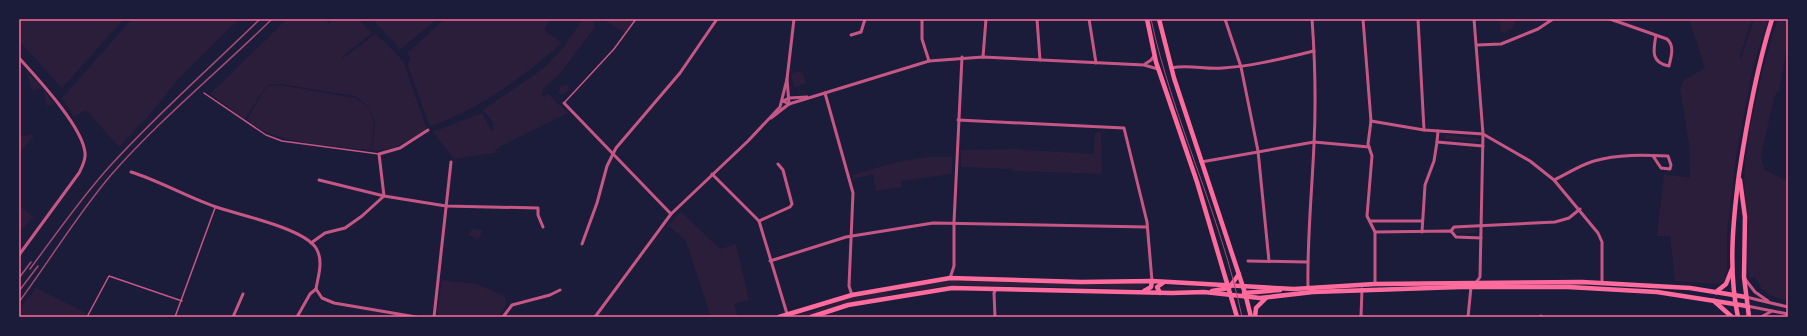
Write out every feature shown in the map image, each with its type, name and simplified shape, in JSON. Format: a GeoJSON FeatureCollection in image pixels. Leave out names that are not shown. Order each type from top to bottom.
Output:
{"type":"FeatureCollection","features":[{"type":"Feature","properties":{"kind":"main road"},"geometry":{"type":"LineString","coordinates":[[1147,19],[1154,54],[1197,182],[1238,317]]}},
{"type":"Feature","properties":{"kind":"main road"},"geometry":{"type":"LineString","coordinates":[[1159,19],[1171,68],[1246,295],[1251,317]]}},
{"type":"Feature","properties":{"kind":"main road"},"geometry":{"type":"LineString","coordinates":[[1738,317],[1733,267],[1735,205],[1752,92],[1772,19]]}},
{"type":"Feature","properties":{"kind":"main road"},"geometry":{"type":"LineString","coordinates":[[1740,174],[1745,217],[1744,277],[1749,317]]}},
{"type":"Feature","properties":{"kind":"main road"},"geometry":{"type":"LineString","coordinates":[[1716,292],[1726,284],[1733,267]]}},
{"type":"Feature","properties":{"kind":"main road"},"geometry":{"type":"LineString","coordinates":[[1204,292],[1229,286],[1239,274]]}},
{"type":"Feature","properties":{"kind":"main road"},"geometry":{"type":"LineString","coordinates":[[779,317],[787,316],[852,295],[950,278],[1081,282],[1152,281],[1294,289]]}},
{"type":"Feature","properties":{"kind":"main road"},"geometry":{"type":"LineString","coordinates":[[811,317],[848,305],[952,288],[1160,293],[1204,292],[1238,296],[1308,287],[1480,280],[1602,283],[1716,292],[1746,297]]}},
{"type":"Feature","properties":{"kind":"main road"},"geometry":{"type":"LineString","coordinates":[[1141,292],[1149,289],[1152,281]]}},
{"type":"Feature","properties":{"kind":"main road"},"geometry":{"type":"LineString","coordinates":[[1160,293],[1157,288],[1165,282]]}},
{"type":"Feature","properties":{"kind":"main road"},"geometry":{"type":"LineString","coordinates":[[1587,288],[1602,283]]}},
{"type":"Feature","properties":{"kind":"main road"},"geometry":{"type":"LineString","coordinates":[[1246,295],[1266,298],[1312,292],[1484,286],[1587,288],[1637,290],[1747,306]]}},
{"type":"Feature","properties":{"kind":"main road"},"geometry":{"type":"LineString","coordinates":[[901,287],[900,291],[902,296]]}},
{"type":"Feature","properties":{"kind":"main road"},"geometry":{"type":"LineString","coordinates":[[888,289],[892,293],[890,298]]}},
{"type":"Feature","properties":{"kind":"main road"},"geometry":{"type":"LineString","coordinates":[[1234,304],[1238,296]]}},
{"type":"Feature","properties":{"kind":"main road"},"geometry":{"type":"LineString","coordinates":[[1254,317],[1256,308],[1266,298]]}},
{"type":"Feature","properties":{"kind":"main road"},"geometry":{"type":"LineString","coordinates":[[1712,300],[1732,317]]}},
{"type":"Feature","properties":{"kind":"street"},"geometry":{"type":"LineString","coordinates":[[582,244],[597,203],[607,166],[613,153],[680,73],[717,19]]}},
{"type":"Feature","properties":{"kind":"street"},"geometry":{"type":"LineString","coordinates":[[783,101],[794,19]]}},
{"type":"Feature","properties":{"kind":"street"},"geometry":{"type":"LineString","coordinates":[[851,35],[861,32],[865,19]]}},
{"type":"Feature","properties":{"kind":"street"},"geometry":{"type":"LineString","coordinates":[[922,19],[922,39],[929,61]]}},
{"type":"Feature","properties":{"kind":"street"},"geometry":{"type":"LineString","coordinates":[[983,57],[986,19]]}},
{"type":"Feature","properties":{"kind":"street"},"geometry":{"type":"LineString","coordinates":[[1038,19],[1040,60]]}},
{"type":"Feature","properties":{"kind":"street"},"geometry":{"type":"LineString","coordinates":[[1089,19],[1096,64]]}},
{"type":"Feature","properties":{"kind":"street"},"geometry":{"type":"LineString","coordinates":[[1225,19],[1240,67],[1258,151],[1269,261]]}},
{"type":"Feature","properties":{"kind":"street"},"geometry":{"type":"LineString","coordinates":[[1308,287],[1307,262],[1314,142],[1314,51],[1312,19]]}},
{"type":"Feature","properties":{"kind":"street"},"geometry":{"type":"LineString","coordinates":[[1363,19],[1371,121],[1369,147],[1372,156],[1367,216],[1375,232],[1375,284]]}},
{"type":"Feature","properties":{"kind":"street"},"geometry":{"type":"LineString","coordinates":[[1418,19],[1424,130]]}},
{"type":"Feature","properties":{"kind":"street"},"geometry":{"type":"LineString","coordinates":[[1474,19],[1483,134],[1480,280],[1484,286]]}},
{"type":"Feature","properties":{"kind":"street"},"geometry":{"type":"LineString","coordinates":[[1477,45],[1502,44],[1538,29],[1553,19]]}},
{"type":"Feature","properties":{"kind":"street"},"geometry":{"type":"LineString","coordinates":[[1610,19],[1656,36],[1670,42],[1672,51],[1669,66],[1660,64],[1656,59],[1654,47],[1656,36]]}},
{"type":"Feature","properties":{"kind":"street"},"geometry":{"type":"LineString","coordinates":[[1171,68],[1184,66],[1219,68],[1240,67],[1314,51]]}},
{"type":"Feature","properties":{"kind":"street"},"geometry":{"type":"LineString","coordinates":[[1144,65],[1151,60],[1154,54]]}},
{"type":"Feature","properties":{"kind":"street"},"geometry":{"type":"LineString","coordinates":[[950,278],[954,266],[954,222],[962,57]]}},
{"type":"Feature","properties":{"kind":"street"},"geometry":{"type":"LineString","coordinates":[[769,119],[778,114],[789,104],[929,61],[962,57],[983,57],[1096,64],[1144,65],[1159,69]]}},
{"type":"Feature","properties":{"kind":"street"},"geometry":{"type":"LineString","coordinates":[[19,58],[55,100],[80,135],[85,155],[79,173],[19,255]]}},
{"type":"Feature","properties":{"kind":"street"},"geometry":{"type":"LineString","coordinates":[[787,79],[789,104]]}},
{"type":"Feature","properties":{"kind":"street"},"geometry":{"type":"LineString","coordinates":[[825,93],[853,193],[849,286],[852,295]]}},
{"type":"Feature","properties":{"kind":"street"},"geometry":{"type":"LineString","coordinates":[[595,317],[671,214],[712,174],[748,142],[783,101],[789,98],[813,97]]}},
{"type":"Feature","properties":{"kind":"street"},"geometry":{"type":"LineString","coordinates":[[783,101],[789,104]]}},
{"type":"Feature","properties":{"kind":"street"},"geometry":{"type":"LineString","coordinates":[[564,103],[671,214]]}},
{"type":"Feature","properties":{"kind":"street"},"geometry":{"type":"LineString","coordinates":[[958,120],[1124,128],[1147,227],[1152,281]]}},
{"type":"Feature","properties":{"kind":"street"},"geometry":{"type":"LineString","coordinates":[[1371,121],[1438,132],[1483,134],[1530,161],[1554,180],[1580,209],[1598,233],[1601,240],[1602,283]]}},
{"type":"Feature","properties":{"kind":"street"},"geometry":{"type":"LineString","coordinates":[[384,196],[378,154],[400,148],[428,130]]}},
{"type":"Feature","properties":{"kind":"street"},"geometry":{"type":"LineString","coordinates":[[1422,232],[1425,185],[1434,161],[1438,132]]}},
{"type":"Feature","properties":{"kind":"street"},"geometry":{"type":"LineString","coordinates":[[1201,162],[1314,142],[1369,147]]}},
{"type":"Feature","properties":{"kind":"street"},"geometry":{"type":"LineString","coordinates":[[1437,142],[1483,146]]}},
{"type":"Feature","properties":{"kind":"street"},"geometry":{"type":"LineString","coordinates":[[1554,180],[1593,161],[1627,156],[1653,156],[1669,157],[1670,169],[1661,168],[1653,156]]}},
{"type":"Feature","properties":{"kind":"street"},"geometry":{"type":"LineString","coordinates":[[434,317],[452,162]]}},
{"type":"Feature","properties":{"kind":"street"},"geometry":{"type":"LineString","coordinates":[[759,221],[790,208],[792,204],[782,170],[778,164]]}},
{"type":"Feature","properties":{"kind":"street"},"geometry":{"type":"LineString","coordinates":[[132,172],[216,207],[278,226],[297,234],[311,243],[318,251],[321,266],[316,290],[310,294],[297,317]]}},
{"type":"Feature","properties":{"kind":"street"},"geometry":{"type":"LineString","coordinates":[[712,174],[759,221],[787,316]]}},
{"type":"Feature","properties":{"kind":"street"},"geometry":{"type":"LineString","coordinates":[[319,180],[384,196],[446,206],[538,208],[538,215],[543,227]]}},
{"type":"Feature","properties":{"kind":"street"},"geometry":{"type":"LineString","coordinates":[[311,243],[325,233],[345,228],[362,216],[384,196]]}},
{"type":"Feature","properties":{"kind":"street"},"geometry":{"type":"LineString","coordinates":[[1375,232],[1451,231],[1454,227],[1555,222],[1569,218],[1580,209]]}},
{"type":"Feature","properties":{"kind":"street"},"geometry":{"type":"LineString","coordinates":[[1370,222],[1422,221]]}},
{"type":"Feature","properties":{"kind":"street"},"geometry":{"type":"LineString","coordinates":[[770,261],[846,237],[933,223],[954,222],[1147,227]]}},
{"type":"Feature","properties":{"kind":"street"},"geometry":{"type":"LineString","coordinates":[[1451,231],[1456,237],[1481,238]]}},
{"type":"Feature","properties":{"kind":"street"},"geometry":{"type":"LineString","coordinates":[[1248,261],[1307,262]]}},
{"type":"Feature","properties":{"kind":"street"},"geometry":{"type":"LineString","coordinates":[[1744,277],[1754,292],[1771,303]]}},
{"type":"Feature","properties":{"kind":"street"},"geometry":{"type":"LineString","coordinates":[[1468,317],[1471,287],[1480,280]]}},
{"type":"Feature","properties":{"kind":"street"},"geometry":{"type":"LineString","coordinates":[[1361,317],[1362,284]]}},
{"type":"Feature","properties":{"kind":"street"},"geometry":{"type":"LineString","coordinates":[[995,317],[994,293],[996,288]]}},
{"type":"Feature","properties":{"kind":"street"},"geometry":{"type":"LineString","coordinates":[[316,290],[322,298],[334,303],[416,317]]}},
{"type":"Feature","properties":{"kind":"street"},"geometry":{"type":"LineString","coordinates":[[503,317],[512,305],[550,296],[560,290]]}},
{"type":"Feature","properties":{"kind":"street"},"geometry":{"type":"LineString","coordinates":[[233,317],[243,294]]}},
{"type":"Feature","properties":{"kind":"street"},"geometry":{"type":"LineString","coordinates":[[1746,297],[1788,307]]}},
{"type":"Feature","properties":{"kind":"street"},"geometry":{"type":"LineString","coordinates":[[1747,306],[1788,314]]}},
{"type":"Feature","properties":{"kind":"street"},"geometry":{"type":"LineString","coordinates":[[1761,317],[1773,311]]}},
{"type":"Feature","properties":{"kind":"lane"},"geometry":{"type":"LineString","coordinates":[[564,103],[614,49],[636,19]]}},
{"type":"Feature","properties":{"kind":"lane"},"geometry":{"type":"LineString","coordinates":[[204,93],[266,135],[282,141],[378,154]]}},
{"type":"Feature","properties":{"kind":"lane"},"geometry":{"type":"LineString","coordinates":[[175,317],[216,207]]}},
{"type":"Feature","properties":{"kind":"lane"},"geometry":{"type":"LineString","coordinates":[[86,317],[108,276],[182,301]]}},
{"type":"Feature","properties":{"kind":"shaded area"},"geometry":{"type":"Polygon","coordinates":[[[19,19],[124,19],[62,88],[19,41],[19,19]]]}},
{"type":"Feature","properties":{"kind":"shaded area"},"geometry":{"type":"Polygon","coordinates":[[[132,19],[239,19],[180,77],[150,114],[119,147],[86,110],[74,117],[62,98],[132,19]]]}},
{"type":"Feature","properties":{"kind":"shaded area"},"geometry":{"type":"Polygon","coordinates":[[[287,19],[323,19],[326,22],[331,19],[327,24],[328,25],[333,19],[358,19],[372,33],[341,58],[342,59],[375,34],[394,51],[404,63],[426,127],[425,131],[393,147],[372,150],[375,125],[373,117],[367,105],[355,96],[280,84],[267,85],[245,119],[210,94],[287,19]]]}},
{"type":"Feature","properties":{"kind":"shaded area"},"geometry":{"type":"Polygon","coordinates":[[[377,19],[437,19],[402,48],[399,48],[375,22],[377,19]]]}},
{"type":"Feature","properties":{"kind":"shaded area"},"geometry":{"type":"Polygon","coordinates":[[[445,19],[551,19],[544,30],[562,43],[532,68],[484,101],[450,119],[432,126],[429,125],[407,63],[410,61],[410,57],[407,53],[445,19]]]}},
{"type":"Feature","properties":{"kind":"shaded area"},"geometry":{"type":"Polygon","coordinates":[[[583,19],[589,19],[594,22],[595,27],[558,76],[543,89],[541,97],[548,94],[568,113],[499,147],[494,153],[454,159],[433,132],[482,113],[492,132],[493,123],[482,110],[543,69],[562,49],[583,19]]]}},
{"type":"Feature","properties":{"kind":"shaded area"},"geometry":{"type":"Polygon","coordinates":[[[603,19],[635,19],[625,33],[603,19]]]}},
{"type":"Feature","properties":{"kind":"shaded area"},"geometry":{"type":"Polygon","coordinates":[[[1499,19],[1513,19],[1515,23],[1512,29],[1505,33],[1501,32],[1499,19]]]}},
{"type":"Feature","properties":{"kind":"shaded area"},"geometry":{"type":"Polygon","coordinates":[[[1689,19],[1752,19],[1740,56],[1741,59],[1754,19],[1768,19],[1753,67],[1736,157],[1727,234],[1727,272],[1723,283],[1716,284],[1675,281],[1670,236],[1657,236],[1664,174],[1690,178],[1689,144],[1680,88],[1684,80],[1705,68],[1689,19]]]}},
{"type":"Feature","properties":{"kind":"shaded area"},"geometry":{"type":"Polygon","coordinates":[[[1778,19],[1788,19],[1788,40],[1779,91],[1774,97],[1761,157],[1765,170],[1785,180],[1788,185],[1788,297],[1785,300],[1770,295],[1763,290],[1755,277],[1750,280],[1748,273],[1747,251],[1748,222],[1744,190],[1745,161],[1756,98],[1778,19]]]}},
{"type":"Feature","properties":{"kind":"shaded area"},"geometry":{"type":"Polygon","coordinates":[[[26,71],[41,87],[42,88],[32,91],[26,71]]]}},
{"type":"Feature","properties":{"kind":"shaded area"},"geometry":{"type":"Polygon","coordinates":[[[799,71],[803,74],[806,83],[794,88],[791,74],[799,71]]]}},
{"type":"Feature","properties":{"kind":"shaded area"},"geometry":{"type":"Polygon","coordinates":[[[280,85],[355,98],[367,106],[372,116],[374,126],[371,150],[305,143],[271,134],[257,127],[247,119],[267,86],[280,85]]]}},
{"type":"Feature","properties":{"kind":"shaded area"},"geometry":{"type":"Polygon","coordinates":[[[561,86],[569,86],[568,91],[562,95],[558,92],[561,86]]]}},
{"type":"Feature","properties":{"kind":"shaded area"},"geometry":{"type":"Polygon","coordinates":[[[43,89],[54,104],[47,106],[43,89]]]}},
{"type":"Feature","properties":{"kind":"shaded area"},"geometry":{"type":"Polygon","coordinates":[[[1101,132],[1102,174],[1013,171],[1013,169],[961,167],[961,150],[1014,149],[1093,154],[1095,133],[1101,132]]]}},
{"type":"Feature","properties":{"kind":"shaded area"},"geometry":{"type":"Polygon","coordinates":[[[32,134],[33,138],[19,153],[19,137],[32,134]]]}},
{"type":"Feature","properties":{"kind":"shaded area"},"geometry":{"type":"Polygon","coordinates":[[[1446,135],[1478,138],[1480,140],[1478,142],[1446,139],[1444,137],[1446,135]]]}},
{"type":"Feature","properties":{"kind":"shaded area"},"geometry":{"type":"Polygon","coordinates":[[[928,157],[952,157],[952,174],[901,181],[902,187],[876,191],[873,174],[853,179],[852,175],[897,162],[928,157]]]}},
{"type":"Feature","properties":{"kind":"shaded area"},"geometry":{"type":"Polygon","coordinates":[[[19,206],[34,217],[19,232],[19,206]]]}},
{"type":"Feature","properties":{"kind":"shaded area"},"geometry":{"type":"Polygon","coordinates":[[[681,212],[720,249],[736,244],[749,300],[734,304],[738,317],[711,317],[686,241],[668,225],[681,212]]]}},
{"type":"Feature","properties":{"kind":"shaded area"},"geometry":{"type":"Polygon","coordinates":[[[1456,228],[1475,229],[1477,231],[1475,233],[1456,233],[1453,231],[1456,228]]]}},
{"type":"Feature","properties":{"kind":"shaded area"},"geometry":{"type":"Polygon","coordinates":[[[472,229],[483,230],[478,240],[468,235],[472,229]]]}},
{"type":"Feature","properties":{"kind":"shaded area"},"geometry":{"type":"Polygon","coordinates":[[[442,280],[477,284],[504,296],[507,303],[499,317],[439,317],[437,313],[442,280]]]}},
{"type":"Feature","properties":{"kind":"shaded area"},"geometry":{"type":"Polygon","coordinates":[[[950,280],[1143,282],[1145,285],[1142,289],[952,285],[905,293],[902,291],[903,288],[950,280]]]}},
{"type":"Feature","properties":{"kind":"shaded area"},"geometry":{"type":"Polygon","coordinates":[[[1162,287],[1221,287],[1221,289],[1161,290],[1162,287]]]}},
{"type":"Feature","properties":{"kind":"shaded area"},"geometry":{"type":"Polygon","coordinates":[[[36,288],[86,313],[84,317],[19,317],[19,310],[36,288]]]}},
{"type":"Feature","properties":{"kind":"shaded area"},"geometry":{"type":"Polygon","coordinates":[[[886,291],[889,293],[887,296],[854,302],[803,317],[795,317],[853,297],[886,291]]]}},
{"type":"Feature","properties":{"kind":"tram line"},"geometry":{"type":"LineString","coordinates":[[1151,19],[1160,57],[1222,242],[1242,317]]}},
{"type":"Feature","properties":{"kind":"railway"},"geometry":{"type":"LineString","coordinates":[[30,269],[79,203],[110,166],[165,110],[260,19]]}},
{"type":"Feature","properties":{"kind":"railway"},"geometry":{"type":"LineString","coordinates":[[19,302],[75,222],[111,175],[149,134],[272,19]]}},
{"type":"Feature","properties":{"kind":"railway"},"geometry":{"type":"LineString","coordinates":[[19,278],[31,262]]}},
{"type":"Feature","properties":{"kind":"railway"},"geometry":{"type":"LineString","coordinates":[[19,291],[38,266]]}}]}
